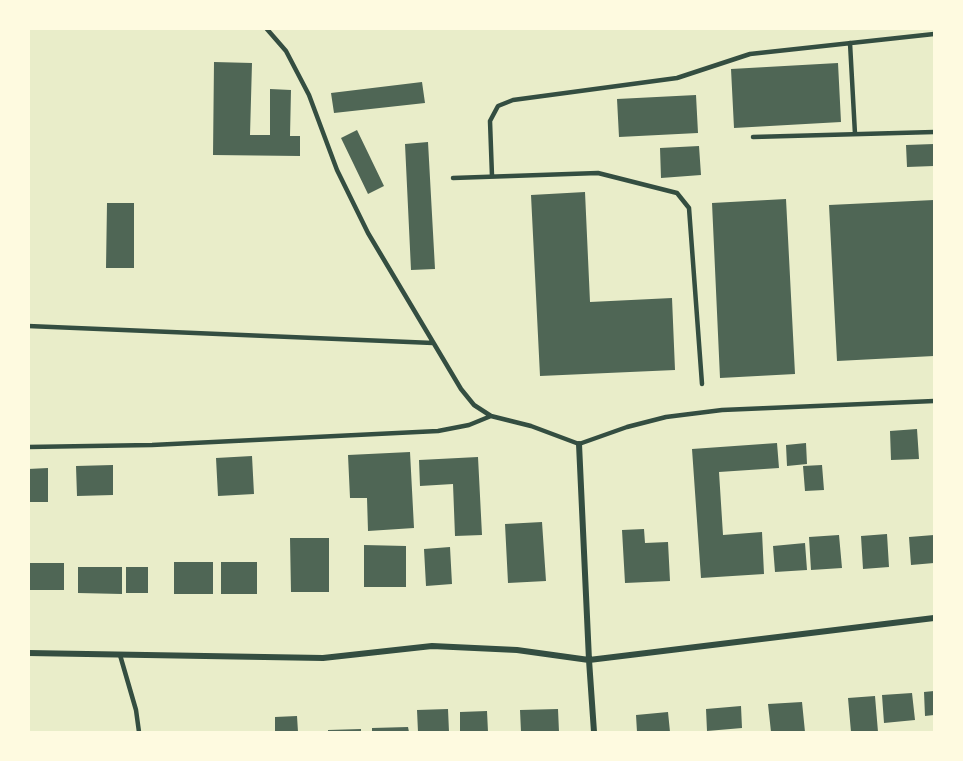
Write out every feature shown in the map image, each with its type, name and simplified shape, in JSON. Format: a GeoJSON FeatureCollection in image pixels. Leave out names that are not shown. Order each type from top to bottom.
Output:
{"type":"FeatureCollection","features":[{"type":"Feature","properties":{"kind":"street"},"geometry":{"type":"LineString","coordinates":[[579,444],[594,732]]}},
{"type":"Feature","properties":{"kind":"street"},"geometry":{"type":"LineString","coordinates":[[28,653],[322,658],[432,646],[517,650],[589,660],[934,618]]}},
{"type":"Feature","properties":{"kind":"lane"},"geometry":{"type":"LineString","coordinates":[[266,28],[286,51],[305,87],[337,170],[368,233],[461,389],[474,405],[491,416],[531,426],[579,444],[627,427],[666,417],[722,410],[934,401]]}},
{"type":"Feature","properties":{"kind":"lane"},"geometry":{"type":"LineString","coordinates":[[492,176],[490,121],[498,106],[513,100],[677,78],[750,54],[934,34]]}},
{"type":"Feature","properties":{"kind":"lane"},"geometry":{"type":"LineString","coordinates":[[850,43],[855,134]]}},
{"type":"Feature","properties":{"kind":"lane"},"geometry":{"type":"LineString","coordinates":[[753,137],[934,132]]}},
{"type":"Feature","properties":{"kind":"lane"},"geometry":{"type":"LineString","coordinates":[[453,178],[598,173],[677,193],[689,208],[702,384]]}},
{"type":"Feature","properties":{"kind":"lane"},"geometry":{"type":"LineString","coordinates":[[28,326],[433,343]]}},
{"type":"Feature","properties":{"kind":"lane"},"geometry":{"type":"LineString","coordinates":[[28,447],[152,445],[438,431],[469,425],[491,416]]}},
{"type":"Feature","properties":{"kind":"lane"},"geometry":{"type":"LineString","coordinates":[[120,655],[136,710],[139,732]]}},
{"type":"Feature","properties":{"kind":"building"},"geometry":{"type":"Polygon","coordinates":[[[214,62],[252,63],[250,135],[270,135],[270,89],[291,90],[290,136],[300,136],[300,156],[213,155],[214,62]]]}},
{"type":"Feature","properties":{"kind":"building"},"geometry":{"type":"Polygon","coordinates":[[[838,63],[841,122],[734,128],[731,69],[838,63]]]}},
{"type":"Feature","properties":{"kind":"building"},"geometry":{"type":"Polygon","coordinates":[[[422,82],[425,103],[334,113],[331,93],[422,82]]]}},
{"type":"Feature","properties":{"kind":"building"},"geometry":{"type":"Polygon","coordinates":[[[696,95],[698,133],[619,137],[617,99],[696,95]]]}},
{"type":"Feature","properties":{"kind":"building"},"geometry":{"type":"Polygon","coordinates":[[[357,130],[384,186],[368,194],[341,138],[357,130]]]}},
{"type":"Feature","properties":{"kind":"building"},"geometry":{"type":"Polygon","coordinates":[[[428,142],[435,269],[411,270],[405,144],[428,142]]]}},
{"type":"Feature","properties":{"kind":"building"},"geometry":{"type":"Polygon","coordinates":[[[934,144],[934,166],[907,167],[906,145],[934,144]]]}},
{"type":"Feature","properties":{"kind":"building"},"geometry":{"type":"Polygon","coordinates":[[[699,146],[701,175],[661,178],[660,148],[699,146]]]}},
{"type":"Feature","properties":{"kind":"building"},"geometry":{"type":"Polygon","coordinates":[[[585,192],[590,302],[672,298],[675,370],[540,376],[531,195],[585,192]]]}},
{"type":"Feature","properties":{"kind":"building"},"geometry":{"type":"Polygon","coordinates":[[[786,199],[795,374],[720,378],[712,203],[786,199]]]}},
{"type":"Feature","properties":{"kind":"building"},"geometry":{"type":"Polygon","coordinates":[[[934,200],[934,356],[837,361],[829,205],[934,200]]]}},
{"type":"Feature","properties":{"kind":"building"},"geometry":{"type":"Polygon","coordinates":[[[107,203],[134,203],[134,268],[106,268],[107,203]]]}},
{"type":"Feature","properties":{"kind":"building"},"geometry":{"type":"Polygon","coordinates":[[[917,429],[919,459],[891,460],[890,431],[917,429]]]}},
{"type":"Feature","properties":{"kind":"building"},"geometry":{"type":"Polygon","coordinates":[[[777,443],[779,468],[719,472],[723,535],[762,532],[764,574],[701,578],[692,449],[777,443]]]}},
{"type":"Feature","properties":{"kind":"building"},"geometry":{"type":"Polygon","coordinates":[[[806,443],[807,464],[787,466],[786,445],[806,443]]]}},
{"type":"Feature","properties":{"kind":"building"},"geometry":{"type":"Polygon","coordinates":[[[410,452],[414,528],[368,531],[367,498],[350,498],[348,455],[410,452]]]}},
{"type":"Feature","properties":{"kind":"building"},"geometry":{"type":"Polygon","coordinates":[[[252,456],[254,494],[218,496],[216,458],[252,456]]]}},
{"type":"Feature","properties":{"kind":"building"},"geometry":{"type":"Polygon","coordinates":[[[478,457],[482,535],[455,536],[453,484],[420,486],[419,460],[478,457]]]}},
{"type":"Feature","properties":{"kind":"building"},"geometry":{"type":"Polygon","coordinates":[[[113,465],[113,495],[77,496],[76,466],[113,465]]]}},
{"type":"Feature","properties":{"kind":"building"},"geometry":{"type":"Polygon","coordinates":[[[822,465],[824,490],[805,491],[803,466],[822,465]]]}},
{"type":"Feature","properties":{"kind":"building"},"geometry":{"type":"Polygon","coordinates":[[[48,468],[48,502],[28,502],[28,469],[48,468]]]}},
{"type":"Feature","properties":{"kind":"building"},"geometry":{"type":"Polygon","coordinates":[[[542,522],[546,581],[508,583],[505,524],[542,522]]]}},
{"type":"Feature","properties":{"kind":"building"},"geometry":{"type":"Polygon","coordinates":[[[644,529],[645,543],[668,542],[670,581],[625,583],[622,530],[644,529]]]}},
{"type":"Feature","properties":{"kind":"building"},"geometry":{"type":"Polygon","coordinates":[[[887,534],[889,567],[863,569],[861,536],[887,534]]]}},
{"type":"Feature","properties":{"kind":"building"},"geometry":{"type":"Polygon","coordinates":[[[839,535],[842,568],[811,570],[809,537],[839,535]]]}},
{"type":"Feature","properties":{"kind":"building"},"geometry":{"type":"Polygon","coordinates":[[[934,535],[934,563],[911,565],[909,537],[934,535]]]}},
{"type":"Feature","properties":{"kind":"building"},"geometry":{"type":"Polygon","coordinates":[[[290,538],[329,538],[329,592],[291,592],[290,538]]]}},
{"type":"Feature","properties":{"kind":"building"},"geometry":{"type":"Polygon","coordinates":[[[805,543],[807,570],[775,572],[773,546],[805,543]]]}},
{"type":"Feature","properties":{"kind":"building"},"geometry":{"type":"Polygon","coordinates":[[[364,545],[406,546],[406,587],[364,587],[364,545]]]}},
{"type":"Feature","properties":{"kind":"building"},"geometry":{"type":"Polygon","coordinates":[[[450,547],[452,584],[426,586],[424,549],[450,547]]]}},
{"type":"Feature","properties":{"kind":"building"},"geometry":{"type":"Polygon","coordinates":[[[174,562],[213,562],[213,594],[174,594],[174,562]]]}},
{"type":"Feature","properties":{"kind":"building"},"geometry":{"type":"Polygon","coordinates":[[[221,562],[257,562],[257,594],[221,594],[221,562]]]}},
{"type":"Feature","properties":{"kind":"building"},"geometry":{"type":"Polygon","coordinates":[[[28,563],[64,563],[64,590],[28,590],[28,563]]]}},
{"type":"Feature","properties":{"kind":"building"},"geometry":{"type":"Polygon","coordinates":[[[78,567],[122,567],[122,594],[78,593],[78,567]]]}},
{"type":"Feature","properties":{"kind":"building"},"geometry":{"type":"Polygon","coordinates":[[[126,567],[148,567],[148,593],[126,593],[126,567]]]}},
{"type":"Feature","properties":{"kind":"building"},"geometry":{"type":"Polygon","coordinates":[[[934,691],[934,715],[925,716],[924,692],[934,691]]]}},
{"type":"Feature","properties":{"kind":"building"},"geometry":{"type":"Polygon","coordinates":[[[912,693],[915,720],[884,723],[882,695],[912,693]]]}},
{"type":"Feature","properties":{"kind":"building"},"geometry":{"type":"Polygon","coordinates":[[[875,696],[878,732],[851,732],[848,698],[875,696]]]}},
{"type":"Feature","properties":{"kind":"building"},"geometry":{"type":"Polygon","coordinates":[[[802,702],[805,732],[771,732],[768,704],[802,702]]]}},
{"type":"Feature","properties":{"kind":"building"},"geometry":{"type":"Polygon","coordinates":[[[741,706],[742,728],[707,731],[706,709],[741,706]]]}},
{"type":"Feature","properties":{"kind":"building"},"geometry":{"type":"Polygon","coordinates":[[[448,709],[449,732],[418,732],[417,710],[448,709]]]}},
{"type":"Feature","properties":{"kind":"building"},"geometry":{"type":"Polygon","coordinates":[[[558,709],[559,732],[521,732],[520,710],[558,709]]]}},
{"type":"Feature","properties":{"kind":"building"},"geometry":{"type":"Polygon","coordinates":[[[487,711],[488,732],[460,732],[460,712],[487,711]]]}},
{"type":"Feature","properties":{"kind":"building"},"geometry":{"type":"Polygon","coordinates":[[[668,712],[670,732],[637,732],[636,715],[668,712]]]}},
{"type":"Feature","properties":{"kind":"building"},"geometry":{"type":"Polygon","coordinates":[[[297,716],[298,732],[275,732],[275,717],[297,716]]]}},
{"type":"Feature","properties":{"kind":"building"},"geometry":{"type":"Polygon","coordinates":[[[408,727],[409,732],[372,732],[372,728],[408,727]]]}},
{"type":"Feature","properties":{"kind":"building"},"geometry":{"type":"Polygon","coordinates":[[[361,729],[361,732],[328,732],[328,730],[361,729]]]}}]}
